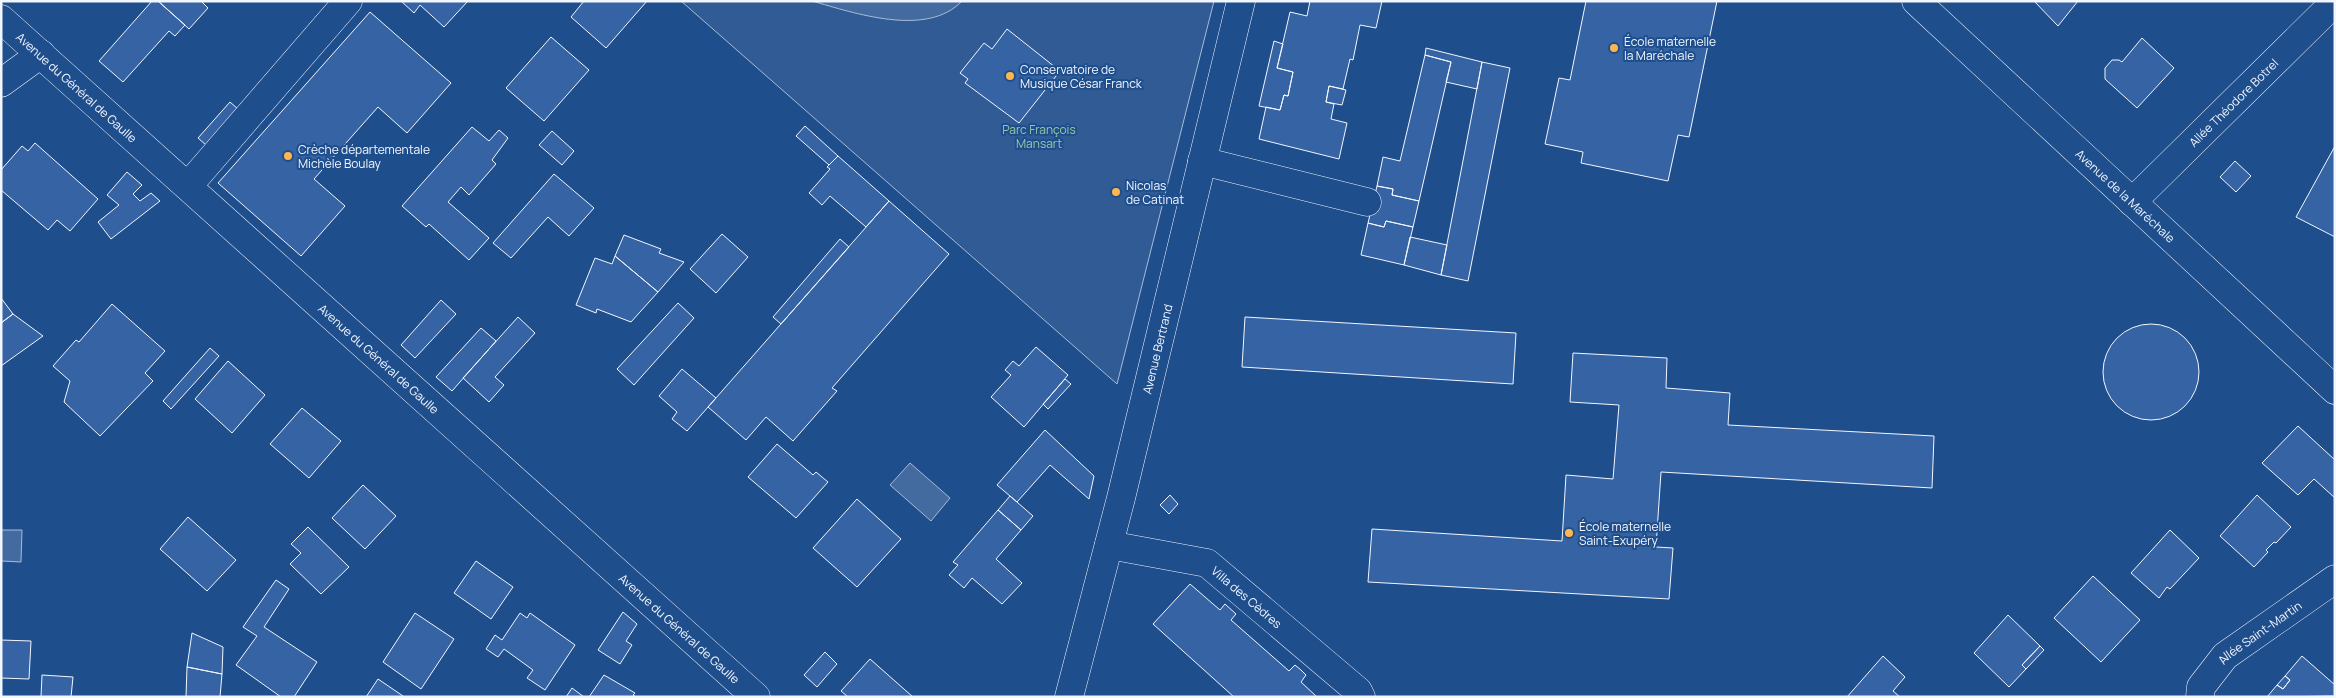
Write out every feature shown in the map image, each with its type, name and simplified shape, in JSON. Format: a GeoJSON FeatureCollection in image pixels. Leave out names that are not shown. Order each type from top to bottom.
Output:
{"type":"FeatureCollection","features":[{"type":"Feature","properties":{"kind":"street"},"geometry":{"type":"LineString","coordinates":[[188,186],[348,1]]}},
{"type":"Feature","properties":{"kind":"street","name":"Avenue Bertrand"},"geometry":{"type":"LineString","coordinates":[[1069,697],[1109,545],[1241,1]]}},
{"type":"Feature","properties":{"kind":"street","name":"Avenue de la Maréchale"},"geometry":{"type":"LineString","coordinates":[[1919,2],[2335,390]]}},
{"type":"Feature","properties":{"kind":"street","name":"Allée Théodore Botrel"},"geometry":{"type":"LineString","coordinates":[[2132,202],[2335,2]]}},
{"type":"Feature","properties":{"kind":"street","name":"Avenue du Général de Gaulle"},"geometry":{"type":"LineString","coordinates":[[1,19],[756,697]]}},
{"type":"Feature","properties":{"kind":"street"},"geometry":{"type":"LineString","coordinates":[[1,83],[41,54]]}},
{"type":"Feature","properties":{"kind":"street"},"geometry":{"type":"LineString","coordinates":[[1202,161],[1367,202]]}},
{"type":"Feature","properties":{"kind":"street","name":"Villa des Cèdres"},"geometry":{"type":"LineString","coordinates":[[1109,545],[1208,563],[1358,691],[1361,697]]}},
{"type":"Feature","properties":{"kind":"street","name":"Allée Saint-Martin"},"geometry":{"type":"LineString","coordinates":[[2200,697],[2201,687],[2225,656],[2335,579]]}},
{"type":"Feature","properties":{"kind":"green space","name":"Parc François Mansart"},"geometry":{"type":"Polygon","coordinates":[[[681,1],[1214,1],[1117,384],[681,1]]]}},
{"type":"Feature","properties":{"kind":"shaded area"},"geometry":{"type":"Polygon","coordinates":[[[812,1],[962,1],[947,12],[930,18],[910,20],[869,16],[812,1]]]}},
{"type":"Feature","properties":{"kind":"shaded area"},"geometry":{"type":"Polygon","coordinates":[[[910,463],[950,498],[931,521],[890,485],[910,463]]]}},
{"type":"Feature","properties":{"kind":"shaded area"},"geometry":{"type":"Polygon","coordinates":[[[1,530],[22,530],[21,562],[1,561],[1,530]]]}},
{"type":"Feature","properties":{"kind":"building"},"geometry":{"type":"Polygon","coordinates":[[[152,1],[158,1],[185,25],[175,36],[169,31],[123,82],[99,61],[152,1]]]}},
{"type":"Feature","properties":{"kind":"building"},"geometry":{"type":"Polygon","coordinates":[[[158,1],[201,1],[208,8],[189,29],[158,1]]]}},
{"type":"Feature","properties":{"kind":"building"},"geometry":{"type":"Polygon","coordinates":[[[401,1],[468,1],[444,27],[420,5],[414,13],[401,1]]]}},
{"type":"Feature","properties":{"kind":"building"},"geometry":{"type":"Polygon","coordinates":[[[584,1],[647,1],[606,48],[571,17],[584,1]]]}},
{"type":"Feature","properties":{"kind":"building"},"geometry":{"type":"Polygon","coordinates":[[[1310,1],[1382,1],[1376,28],[1360,25],[1353,60],[1350,59],[1343,89],[1329,86],[1326,102],[1334,104],[1331,119],[1347,123],[1339,159],[1259,139],[1266,107],[1280,110],[1284,95],[1288,96],[1293,72],[1277,68],[1290,12],[1307,16],[1310,1]]]}},
{"type":"Feature","properties":{"kind":"building"},"geometry":{"type":"Polygon","coordinates":[[[1586,1],[1717,1],[1689,137],[1678,135],[1668,181],[1581,163],[1583,152],[1545,144],[1559,78],[1570,80],[1586,1]]]}},
{"type":"Feature","properties":{"kind":"building"},"geometry":{"type":"Polygon","coordinates":[[[2034,1],[2078,1],[2058,26],[2034,1]]]}},
{"type":"Feature","properties":{"kind":"building","name":"Crèche départementale Michèle Boulay"},"geometry":{"type":"Polygon","coordinates":[[[370,12],[451,83],[407,133],[378,107],[314,179],[345,206],[301,256],[218,183],[370,12]]]}},
{"type":"Feature","properties":{"kind":"building","name":"Conservatoire de Musique César Franck"},"geometry":{"type":"Polygon","coordinates":[[[1007,29],[1060,71],[1019,123],[965,83],[968,79],[960,73],[984,43],[992,49],[1007,29]]]}},
{"type":"Feature","properties":{"kind":"building"},"geometry":{"type":"Polygon","coordinates":[[[551,37],[589,70],[544,121],[506,88],[551,37]]]}},
{"type":"Feature","properties":{"kind":"building"},"geometry":{"type":"Polygon","coordinates":[[[2142,38],[2174,68],[2137,108],[2105,79],[2105,68],[2112,60],[2122,62],[2142,38]]]}},
{"type":"Feature","properties":{"kind":"building"},"geometry":{"type":"Polygon","coordinates":[[[1274,41],[1283,44],[1277,68],[1293,72],[1288,96],[1284,95],[1280,110],[1259,106],[1274,41]]]}},
{"type":"Feature","properties":{"kind":"building"},"geometry":{"type":"Polygon","coordinates":[[[1426,48],[1482,62],[1477,89],[1446,82],[1451,62],[1425,55],[1426,48]]]}},
{"type":"Feature","properties":{"kind":"building"},"geometry":{"type":"Polygon","coordinates":[[[1425,55],[1451,62],[1419,201],[1392,195],[1393,189],[1377,186],[1383,157],[1400,161],[1425,55]]]}},
{"type":"Feature","properties":{"kind":"building"},"geometry":{"type":"Polygon","coordinates":[[[1482,62],[1510,68],[1468,281],[1441,275],[1482,62]]]}},
{"type":"Feature","properties":{"kind":"building"},"geometry":{"type":"Polygon","coordinates":[[[1329,86],[1346,90],[1342,105],[1326,102],[1329,86]]]}},
{"type":"Feature","properties":{"kind":"building"},"geometry":{"type":"Polygon","coordinates":[[[230,102],[239,110],[206,145],[198,138],[230,102]]]}},
{"type":"Feature","properties":{"kind":"building"},"geometry":{"type":"Polygon","coordinates":[[[805,126],[838,156],[829,165],[796,136],[805,126]]]}},
{"type":"Feature","properties":{"kind":"building"},"geometry":{"type":"Polygon","coordinates":[[[472,127],[489,141],[499,130],[508,138],[492,160],[496,164],[469,195],[461,187],[448,202],[489,238],[469,260],[429,224],[426,227],[402,206],[472,127]]]}},
{"type":"Feature","properties":{"kind":"building"},"geometry":{"type":"Polygon","coordinates":[[[552,131],[574,151],[562,165],[539,145],[552,131]]]}},
{"type":"Feature","properties":{"kind":"building"},"geometry":{"type":"Polygon","coordinates":[[[35,143],[98,199],[70,231],[57,220],[48,230],[1,190],[1,170],[22,146],[28,151],[35,143]]]}},
{"type":"Feature","properties":{"kind":"building"},"geometry":{"type":"Polygon","coordinates":[[[2335,146],[2335,237],[2296,217],[2335,146]]]}},
{"type":"Feature","properties":{"kind":"building"},"geometry":{"type":"Polygon","coordinates":[[[838,156],[889,201],[866,227],[830,196],[822,205],[809,193],[830,169],[827,167],[838,156]]]}},
{"type":"Feature","properties":{"kind":"building"},"geometry":{"type":"Polygon","coordinates":[[[2235,161],[2251,176],[2236,192],[2220,177],[2235,161]]]}},
{"type":"Feature","properties":{"kind":"building"},"geometry":{"type":"Polygon","coordinates":[[[127,172],[142,185],[133,194],[140,201],[151,193],[160,201],[111,239],[98,222],[119,205],[107,195],[127,172]]]}},
{"type":"Feature","properties":{"kind":"building"},"geometry":{"type":"Polygon","coordinates":[[[554,174],[594,208],[569,236],[548,217],[511,258],[493,243],[554,174]]]}},
{"type":"Feature","properties":{"kind":"building"},"geometry":{"type":"Polygon","coordinates":[[[1377,186],[1393,189],[1392,195],[1419,201],[1413,227],[1386,221],[1384,227],[1368,223],[1377,186]]]}},
{"type":"Feature","properties":{"kind":"building"},"geometry":{"type":"Polygon","coordinates":[[[889,201],[949,254],[832,388],[837,391],[793,441],[766,417],[746,440],[708,407],[889,201]]]}},
{"type":"Feature","properties":{"kind":"building"},"geometry":{"type":"Polygon","coordinates":[[[1386,221],[1413,227],[1404,265],[1361,255],[1368,223],[1384,227],[1386,221]]]}},
{"type":"Feature","properties":{"kind":"building"},"geometry":{"type":"Polygon","coordinates":[[[722,234],[748,257],[716,293],[690,269],[722,234]]]}},
{"type":"Feature","properties":{"kind":"building"},"geometry":{"type":"Polygon","coordinates":[[[624,235],[661,249],[659,253],[684,262],[658,292],[615,256],[624,235]]]}},
{"type":"Feature","properties":{"kind":"building"},"geometry":{"type":"Polygon","coordinates":[[[1410,237],[1447,245],[1441,275],[1404,265],[1410,237]]]}},
{"type":"Feature","properties":{"kind":"building"},"geometry":{"type":"Polygon","coordinates":[[[840,239],[849,247],[781,324],[773,317],[840,239]]]}},
{"type":"Feature","properties":{"kind":"building"},"geometry":{"type":"Polygon","coordinates":[[[615,256],[658,292],[631,322],[597,309],[596,313],[576,305],[595,258],[612,264],[615,256]]]}},
{"type":"Feature","properties":{"kind":"building"},"geometry":{"type":"Polygon","coordinates":[[[1,298],[13,314],[1,323],[1,298]]]}},
{"type":"Feature","properties":{"kind":"building"},"geometry":{"type":"Polygon","coordinates":[[[441,300],[456,314],[415,358],[401,345],[441,300]]]}},
{"type":"Feature","properties":{"kind":"building"},"geometry":{"type":"Polygon","coordinates":[[[678,303],[694,318],[634,385],[617,369],[678,303]]]}},
{"type":"Feature","properties":{"kind":"building"},"geometry":{"type":"Polygon","coordinates":[[[112,304],[165,351],[145,373],[153,381],[100,436],[64,402],[70,381],[53,366],[76,340],[79,342],[112,304]]]}},
{"type":"Feature","properties":{"kind":"building"},"geometry":{"type":"Polygon","coordinates":[[[13,314],[43,336],[1,366],[1,323],[13,314]]]}},
{"type":"Feature","properties":{"kind":"building"},"geometry":{"type":"Polygon","coordinates":[[[518,317],[535,333],[495,377],[504,385],[489,402],[463,378],[518,317]]]}},
{"type":"Feature","properties":{"kind":"building"},"geometry":{"type":"Polygon","coordinates":[[[1245,317],[1516,333],[1513,384],[1242,367],[1245,317]]]}},
{"type":"Feature","properties":{"kind":"building"},"geometry":{"type":"Polygon","coordinates":[[[2151,324],[2169,328],[2185,338],[2195,354],[2199,372],[2195,390],[2185,406],[2169,416],[2151,420],[2133,416],[2117,406],[2107,390],[2103,372],[2107,354],[2117,338],[2133,328],[2151,324]]]}},
{"type":"Feature","properties":{"kind":"building"},"geometry":{"type":"Polygon","coordinates":[[[481,328],[496,341],[452,391],[436,377],[481,328]]]}},
{"type":"Feature","properties":{"kind":"building"},"geometry":{"type":"Polygon","coordinates":[[[1036,347],[1068,375],[1024,427],[991,397],[1011,375],[1005,370],[1013,361],[1019,366],[1036,347]]]}},
{"type":"Feature","properties":{"kind":"building"},"geometry":{"type":"Polygon","coordinates":[[[210,348],[219,356],[171,409],[163,401],[210,348]]]}},
{"type":"Feature","properties":{"kind":"building"},"geometry":{"type":"Polygon","coordinates":[[[1573,353],[1667,358],[1666,388],[1730,393],[1728,425],[1934,436],[1932,488],[1661,472],[1656,547],[1673,548],[1669,599],[1368,582],[1372,529],[1562,541],[1566,475],[1613,479],[1619,405],[1570,402],[1573,353]]]}},
{"type":"Feature","properties":{"kind":"building"},"geometry":{"type":"Polygon","coordinates":[[[228,361],[265,395],[232,433],[195,399],[228,361]]]}},
{"type":"Feature","properties":{"kind":"building"},"geometry":{"type":"Polygon","coordinates":[[[682,369],[716,398],[687,431],[672,419],[677,412],[659,396],[682,369]]]}},
{"type":"Feature","properties":{"kind":"building"},"geometry":{"type":"Polygon","coordinates":[[[1065,379],[1071,384],[1048,409],[1043,404],[1065,379]]]}},
{"type":"Feature","properties":{"kind":"building"},"geometry":{"type":"Polygon","coordinates":[[[302,408],[341,441],[309,478],[270,444],[302,408]]]}},
{"type":"Feature","properties":{"kind":"building"},"geometry":{"type":"Polygon","coordinates":[[[2298,426],[2335,460],[2335,498],[2314,479],[2298,495],[2262,463],[2298,426]]]}},
{"type":"Feature","properties":{"kind":"building"},"geometry":{"type":"Polygon","coordinates":[[[1045,430],[1094,476],[1089,499],[1050,465],[1017,502],[997,485],[1045,430]]]}},
{"type":"Feature","properties":{"kind":"building"},"geometry":{"type":"Polygon","coordinates":[[[777,444],[813,475],[816,472],[828,482],[796,518],[748,477],[777,444]]]}},
{"type":"Feature","properties":{"kind":"building"},"geometry":{"type":"Polygon","coordinates":[[[363,485],[396,516],[365,549],[332,518],[363,485]]]}},
{"type":"Feature","properties":{"kind":"building"},"geometry":{"type":"Polygon","coordinates":[[[1170,495],[1178,504],[1169,514],[1160,505],[1170,495]]]}},
{"type":"Feature","properties":{"kind":"building"},"geometry":{"type":"Polygon","coordinates":[[[2257,495],[2291,527],[2276,543],[2274,542],[2266,550],[2268,552],[2254,567],[2220,536],[2257,495]]]}},
{"type":"Feature","properties":{"kind":"building"},"geometry":{"type":"Polygon","coordinates":[[[1010,496],[1033,516],[1021,530],[998,510],[1010,496]]]}},
{"type":"Feature","properties":{"kind":"building"},"geometry":{"type":"Polygon","coordinates":[[[857,499],[901,539],[857,587],[813,548],[857,499]]]}},
{"type":"Feature","properties":{"kind":"building"},"geometry":{"type":"Polygon","coordinates":[[[998,510],[1021,530],[996,559],[1022,583],[1002,604],[972,578],[964,588],[949,575],[958,565],[953,562],[998,510]]]}},
{"type":"Feature","properties":{"kind":"building"},"geometry":{"type":"Polygon","coordinates":[[[188,517],[236,560],[207,591],[160,549],[188,517]]]}},
{"type":"Feature","properties":{"kind":"building"},"geometry":{"type":"Polygon","coordinates":[[[308,527],[349,567],[321,594],[290,564],[301,553],[291,544],[308,527]]]}},
{"type":"Feature","properties":{"kind":"building"},"geometry":{"type":"Polygon","coordinates":[[[2170,530],[2199,558],[2170,589],[2167,587],[2159,598],[2131,573],[2170,530]]]}},
{"type":"Feature","properties":{"kind":"building"},"geometry":{"type":"Polygon","coordinates":[[[476,561],[513,587],[491,619],[454,593],[476,561]]]}},
{"type":"Feature","properties":{"kind":"building"},"geometry":{"type":"Polygon","coordinates":[[[2093,576],[2140,620],[2101,662],[2054,618],[2093,576]]]}},
{"type":"Feature","properties":{"kind":"building"},"geometry":{"type":"Polygon","coordinates":[[[276,580],[289,589],[264,627],[317,662],[294,697],[281,697],[236,665],[257,636],[243,627],[276,580]]]}},
{"type":"Feature","properties":{"kind":"building"},"geometry":{"type":"Polygon","coordinates":[[[1190,584],[1220,610],[1225,604],[1236,614],[1231,620],[1289,671],[1295,665],[1301,670],[1306,675],[1301,682],[1317,697],[1234,697],[1153,624],[1190,584]]]}},
{"type":"Feature","properties":{"kind":"building"},"geometry":{"type":"Polygon","coordinates":[[[623,612],[637,624],[626,641],[632,645],[620,664],[598,650],[623,612]]]}},
{"type":"Feature","properties":{"kind":"building"},"geometry":{"type":"Polygon","coordinates":[[[415,613],[454,639],[421,689],[383,662],[415,613]]]}},
{"type":"Feature","properties":{"kind":"building"},"geometry":{"type":"Polygon","coordinates":[[[520,613],[527,618],[530,613],[575,645],[545,690],[527,678],[533,670],[504,649],[498,657],[486,649],[495,635],[502,640],[520,613]]]}},
{"type":"Feature","properties":{"kind":"building"},"geometry":{"type":"Polygon","coordinates":[[[2008,615],[2040,646],[2022,665],[2026,669],[2009,687],[1974,653],[2008,615]]]}},
{"type":"Feature","properties":{"kind":"building"},"geometry":{"type":"Polygon","coordinates":[[[192,633],[223,647],[222,674],[187,667],[192,633]]]}},
{"type":"Feature","properties":{"kind":"building"},"geometry":{"type":"Polygon","coordinates":[[[1,640],[31,641],[29,679],[1,678],[1,640]]]}},
{"type":"Feature","properties":{"kind":"building"},"geometry":{"type":"Polygon","coordinates":[[[2040,646],[2044,650],[2026,669],[2022,665],[2040,646]]]}},
{"type":"Feature","properties":{"kind":"building"},"geometry":{"type":"Polygon","coordinates":[[[825,652],[837,664],[817,687],[804,675],[825,652]]]}},
{"type":"Feature","properties":{"kind":"building"},"geometry":{"type":"Polygon","coordinates":[[[1883,656],[1905,677],[1893,691],[1900,697],[1847,697],[1883,656]]]}},
{"type":"Feature","properties":{"kind":"building"},"geometry":{"type":"Polygon","coordinates":[[[2302,656],[2335,685],[2335,696],[2267,697],[2277,685],[2283,689],[2290,680],[2285,676],[2302,656]]]}},
{"type":"Feature","properties":{"kind":"building"},"geometry":{"type":"Polygon","coordinates":[[[870,659],[913,697],[848,697],[841,691],[870,659]]]}},
{"type":"Feature","properties":{"kind":"building"},"geometry":{"type":"Polygon","coordinates":[[[187,667],[222,674],[220,697],[186,697],[187,667]]]}},
{"type":"Feature","properties":{"kind":"building"},"geometry":{"type":"Polygon","coordinates":[[[42,675],[73,677],[71,697],[41,697],[42,675]]]}},
{"type":"Feature","properties":{"kind":"building"},"geometry":{"type":"Polygon","coordinates":[[[604,675],[635,693],[633,695],[636,697],[589,697],[604,675]]]}},
{"type":"Feature","properties":{"kind":"building"},"geometry":{"type":"Polygon","coordinates":[[[2285,676],[2290,680],[2283,689],[2277,685],[2285,676]]]}},
{"type":"Feature","properties":{"kind":"building"},"geometry":{"type":"Polygon","coordinates":[[[378,679],[403,696],[403,697],[366,697],[378,679]]]}},
{"type":"Feature","properties":{"kind":"building"},"geometry":{"type":"Polygon","coordinates":[[[572,688],[584,697],[566,697],[572,688]]]}},
{"type":"Feature","properties":{"kind":"place","name":"École maternelle la Maréchale"},"geometry":{"type":"Point","coordinates":[1614,48]}},
{"type":"Feature","properties":{"kind":"place","name":"Conservatoire de Musique César Franck"},"geometry":{"type":"Point","coordinates":[1010,76]}},
{"type":"Feature","properties":{"kind":"place","name":"Crèche départementale Michèle Boulay"},"geometry":{"type":"Point","coordinates":[288,156]}},
{"type":"Feature","properties":{"kind":"place","name":"Nicolas de Catinat"},"geometry":{"type":"Point","coordinates":[1116,192]}},
{"type":"Feature","properties":{"kind":"place","name":"École maternelle Saint-Exupéry"},"geometry":{"type":"Point","coordinates":[1569,533]}}]}
